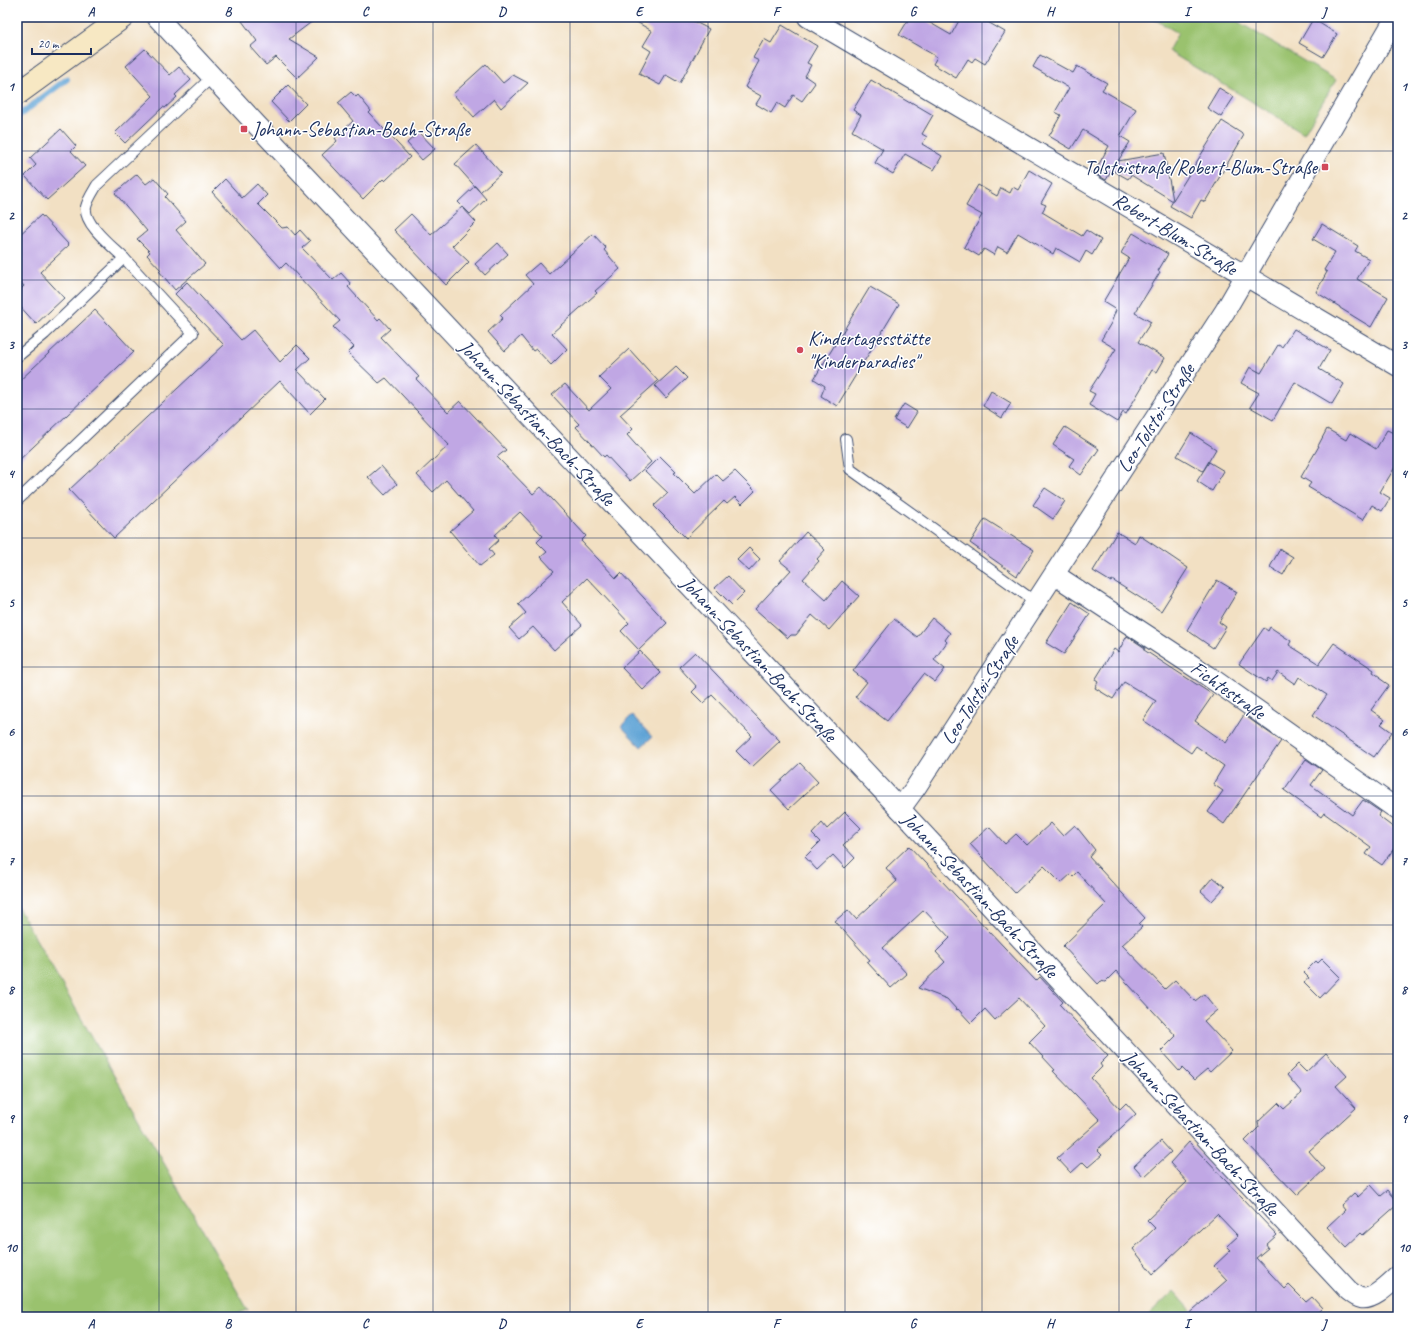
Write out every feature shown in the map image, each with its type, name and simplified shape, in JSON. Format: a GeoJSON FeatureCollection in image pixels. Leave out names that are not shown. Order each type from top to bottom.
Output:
{"type":"FeatureCollection","features":[{"type":"Feature","properties":{"kind":"main road"},"geometry":{"type":"LineString","coordinates":[[17,94],[123,17]]}},
{"type":"Feature","properties":{"kind":"street","name":"Johann-Sebastian-Bach-Straße"},"geometry":{"type":"LineString","coordinates":[[157,17],[900,809],[1341,1282],[1356,1296],[1362,1299],[1369,1298],[1376,1294],[1398,1276]]}},
{"type":"Feature","properties":{"kind":"street","name":"Robert-Blum-Straße"},"geometry":{"type":"LineString","coordinates":[[808,17],[1398,366]]}},
{"type":"Feature","properties":{"kind":"street","name":"Leo-Tolstoi-Straße"},"geometry":{"type":"LineString","coordinates":[[900,809],[1037,603],[1220,318],[1246,276],[1396,17]]}},
{"type":"Feature","properties":{"kind":"street","name":"Fichtestraße"},"geometry":{"type":"LineString","coordinates":[[1055,575],[1204,673],[1398,810]]}},
{"type":"Feature","properties":{"kind":"lane"},"geometry":{"type":"LineString","coordinates":[[17,501],[193,333],[91,224],[87,217],[86,208],[97,185],[212,77]]}},
{"type":"Feature","properties":{"kind":"lane"},"geometry":{"type":"LineString","coordinates":[[17,358],[45,334],[124,258]]}},
{"type":"Feature","properties":{"kind":"lane"},"geometry":{"type":"LineString","coordinates":[[846,439],[850,469],[1037,603]]}},
{"type":"Feature","properties":{"kind":"green space"},"geometry":{"type":"Polygon","coordinates":[[[1151,17],[1230,17],[1336,80],[1304,133],[1168,51],[1178,33],[1151,17]]]}},
{"type":"Feature","properties":{"kind":"green space"},"geometry":{"type":"Polygon","coordinates":[[[17,906],[248,1310],[229,1317],[17,1317],[17,906]]]}},
{"type":"Feature","properties":{"kind":"green space"},"geometry":{"type":"Polygon","coordinates":[[[1174,1291],[1197,1317],[1147,1317],[1174,1291]]]}},
{"type":"Feature","properties":{"kind":"water"},"geometry":{"type":"Polygon","coordinates":[[[632,715],[652,737],[641,747],[621,726],[632,715]]]}},
{"type":"Feature","properties":{"kind":"building"},"geometry":{"type":"Polygon","coordinates":[[[239,17],[318,17],[289,39],[319,57],[297,78],[276,57],[266,65],[250,47],[257,41],[239,17]]]}},
{"type":"Feature","properties":{"kind":"building"},"geometry":{"type":"Polygon","coordinates":[[[628,17],[685,17],[709,29],[680,83],[666,75],[660,85],[639,74],[651,51],[643,46],[652,31],[628,17]]]}},
{"type":"Feature","properties":{"kind":"building"},"geometry":{"type":"Polygon","coordinates":[[[910,17],[920,17],[951,35],[961,17],[979,17],[1005,32],[985,64],[975,58],[972,62],[968,59],[956,78],[933,64],[937,57],[899,35],[910,17]]]}},
{"type":"Feature","properties":{"kind":"building"},"geometry":{"type":"Polygon","coordinates":[[[1313,19],[1337,34],[1323,57],[1299,43],[1313,19]]]}},
{"type":"Feature","properties":{"kind":"building"},"geometry":{"type":"Polygon","coordinates":[[[782,25],[817,46],[807,63],[811,65],[805,76],[815,83],[802,101],[793,95],[785,108],[777,103],[771,113],[756,104],[761,96],[745,87],[759,61],[753,58],[764,39],[771,43],[782,25]]]}},
{"type":"Feature","properties":{"kind":"building"},"geometry":{"type":"Polygon","coordinates":[[[145,49],[170,75],[179,67],[191,80],[175,95],[177,97],[165,108],[163,107],[125,143],[115,133],[153,96],[126,66],[145,49]]]}},
{"type":"Feature","properties":{"kind":"building"},"geometry":{"type":"Polygon","coordinates":[[[1040,55],[1073,73],[1077,66],[1107,83],[1102,90],[1136,109],[1120,136],[1130,142],[1118,161],[1164,153],[1173,200],[1222,121],[1244,135],[1205,202],[1201,200],[1191,218],[1170,206],[1173,201],[1131,175],[1128,179],[1112,170],[1106,180],[1094,173],[1109,146],[1083,130],[1071,149],[1049,136],[1061,115],[1055,112],[1069,88],[1033,67],[1040,55]]]}},
{"type":"Feature","properties":{"kind":"building"},"geometry":{"type":"Polygon","coordinates":[[[486,64],[503,83],[513,75],[528,83],[501,108],[494,99],[474,117],[453,94],[486,64]]]}},
{"type":"Feature","properties":{"kind":"building"},"geometry":{"type":"Polygon","coordinates":[[[871,80],[933,115],[922,134],[927,137],[922,144],[942,156],[934,170],[905,154],[893,174],[875,163],[883,149],[852,131],[861,115],[853,110],[871,80]]]}},
{"type":"Feature","properties":{"kind":"building"},"geometry":{"type":"Polygon","coordinates":[[[288,85],[306,104],[289,121],[271,102],[288,85]]]}},
{"type":"Feature","properties":{"kind":"building"},"geometry":{"type":"Polygon","coordinates":[[[1219,88],[1234,97],[1221,117],[1207,108],[1219,88]]]}},
{"type":"Feature","properties":{"kind":"building"},"geometry":{"type":"Polygon","coordinates":[[[351,92],[356,97],[358,95],[371,111],[369,113],[410,157],[385,181],[383,179],[363,199],[322,155],[337,141],[335,138],[353,121],[338,103],[351,92]]]}},
{"type":"Feature","properties":{"kind":"building"},"geometry":{"type":"Polygon","coordinates":[[[61,129],[76,146],[71,151],[85,166],[47,200],[25,176],[36,165],[30,158],[61,129]]]}},
{"type":"Feature","properties":{"kind":"building"},"geometry":{"type":"Polygon","coordinates":[[[419,132],[435,149],[422,160],[407,143],[419,132]]]}},
{"type":"Feature","properties":{"kind":"building"},"geometry":{"type":"Polygon","coordinates":[[[476,145],[501,173],[480,192],[486,199],[470,214],[458,202],[475,186],[455,164],[476,145]]]}},
{"type":"Feature","properties":{"kind":"building"},"geometry":{"type":"Polygon","coordinates":[[[1029,170],[1052,184],[1041,203],[1046,205],[1042,212],[1082,236],[1086,230],[1101,240],[1092,255],[1086,251],[1080,262],[1056,248],[1053,254],[1018,233],[1007,252],[998,247],[994,255],[984,249],[979,256],[964,247],[982,215],[966,206],[978,185],[997,196],[1001,188],[1010,193],[1013,187],[1018,190],[1029,170]]]}},
{"type":"Feature","properties":{"kind":"building"},"geometry":{"type":"Polygon","coordinates":[[[137,174],[146,184],[154,178],[168,194],[165,197],[186,221],[176,230],[205,264],[175,290],[159,271],[161,270],[147,255],[150,252],[137,239],[147,231],[115,193],[137,174]]]}},
{"type":"Feature","properties":{"kind":"building"},"geometry":{"type":"Polygon","coordinates":[[[225,179],[242,198],[257,184],[267,195],[258,204],[282,228],[288,227],[295,235],[300,230],[310,241],[302,248],[333,280],[341,273],[351,284],[348,287],[378,320],[380,318],[390,329],[381,337],[419,377],[416,379],[448,412],[460,401],[506,450],[497,457],[533,494],[541,487],[586,536],[581,541],[616,578],[621,573],[667,623],[639,650],[621,631],[629,623],[587,578],[562,602],[582,625],[554,650],[533,627],[519,639],[509,628],[526,613],[518,604],[554,571],[541,557],[547,552],[537,542],[543,536],[520,512],[495,535],[499,540],[489,549],[494,555],[480,566],[450,531],[473,511],[446,480],[433,492],[417,475],[449,445],[386,378],[379,383],[348,353],[354,347],[333,327],[340,321],[286,263],[281,268],[212,192],[225,179]]]}},
{"type":"Feature","properties":{"kind":"building"},"geometry":{"type":"Polygon","coordinates":[[[462,207],[476,222],[452,246],[469,262],[446,285],[394,230],[411,214],[431,235],[462,207]]]}},
{"type":"Feature","properties":{"kind":"building"},"geometry":{"type":"Polygon","coordinates":[[[41,215],[69,245],[40,272],[64,298],[36,324],[17,303],[17,293],[24,286],[17,278],[17,237],[41,215]]]}},
{"type":"Feature","properties":{"kind":"building"},"geometry":{"type":"Polygon","coordinates":[[[1322,224],[1358,246],[1355,251],[1369,259],[1357,279],[1388,297],[1371,327],[1316,292],[1327,272],[1324,270],[1335,252],[1313,239],[1322,224]]]}},
{"type":"Feature","properties":{"kind":"building"},"geometry":{"type":"Polygon","coordinates":[[[1133,233],[1168,254],[1158,271],[1160,272],[1135,313],[1151,322],[1138,342],[1165,358],[1157,372],[1152,370],[1126,414],[1123,412],[1117,422],[1089,405],[1095,394],[1089,391],[1116,349],[1101,340],[1111,323],[1116,310],[1103,302],[1129,258],[1121,253],[1133,233]]]}},
{"type":"Feature","properties":{"kind":"building"},"geometry":{"type":"Polygon","coordinates":[[[593,234],[606,248],[604,250],[620,269],[595,291],[597,293],[552,333],[567,349],[551,365],[536,349],[533,351],[521,336],[505,351],[488,332],[503,318],[500,315],[533,284],[525,275],[539,263],[549,274],[593,234]]]}},
{"type":"Feature","properties":{"kind":"building"},"geometry":{"type":"Polygon","coordinates":[[[498,243],[508,254],[485,275],[475,264],[498,243]]]}},
{"type":"Feature","properties":{"kind":"building"},"geometry":{"type":"Polygon","coordinates":[[[187,282],[241,340],[253,330],[280,362],[297,345],[310,358],[297,370],[325,399],[310,414],[280,381],[114,538],[69,490],[224,345],[175,294],[187,282]]]}},
{"type":"Feature","properties":{"kind":"building"},"geometry":{"type":"Polygon","coordinates":[[[870,287],[899,304],[837,406],[821,396],[825,386],[814,379],[870,287]]]}},
{"type":"Feature","properties":{"kind":"building"},"geometry":{"type":"Polygon","coordinates":[[[95,310],[134,352],[17,462],[17,383],[95,310]]]}},
{"type":"Feature","properties":{"kind":"building"},"geometry":{"type":"Polygon","coordinates":[[[1294,329],[1330,350],[1319,369],[1344,384],[1332,404],[1295,382],[1273,420],[1250,407],[1259,393],[1241,383],[1250,367],[1261,373],[1278,345],[1282,347],[1294,329]]]}},
{"type":"Feature","properties":{"kind":"building"},"geometry":{"type":"Polygon","coordinates":[[[629,349],[658,381],[620,415],[633,429],[627,435],[651,462],[630,481],[606,455],[604,457],[576,427],[579,424],[552,395],[565,384],[589,410],[611,389],[599,377],[629,349]]]}},
{"type":"Feature","properties":{"kind":"building"},"geometry":{"type":"Polygon","coordinates":[[[676,367],[687,378],[666,398],[655,386],[676,367]]]}},
{"type":"Feature","properties":{"kind":"building"},"geometry":{"type":"Polygon","coordinates":[[[991,391],[1011,403],[1002,418],[983,406],[991,391]]]}},
{"type":"Feature","properties":{"kind":"building"},"geometry":{"type":"Polygon","coordinates":[[[904,404],[917,412],[907,428],[894,420],[904,404]]]}},
{"type":"Feature","properties":{"kind":"building"},"geometry":{"type":"Polygon","coordinates":[[[1065,427],[1099,449],[1081,475],[1069,466],[1074,459],[1053,445],[1065,427]]]}},
{"type":"Feature","properties":{"kind":"building"},"geometry":{"type":"Polygon","coordinates":[[[1327,429],[1346,440],[1350,433],[1376,449],[1387,430],[1398,435],[1398,462],[1380,492],[1390,498],[1382,511],[1372,505],[1363,520],[1308,487],[1311,483],[1301,477],[1327,429]]]}},
{"type":"Feature","properties":{"kind":"building"},"geometry":{"type":"Polygon","coordinates":[[[1191,433],[1216,449],[1203,471],[1177,456],[1191,433]]]}},
{"type":"Feature","properties":{"kind":"building"},"geometry":{"type":"Polygon","coordinates":[[[660,456],[676,472],[674,473],[695,494],[716,474],[723,481],[735,471],[755,491],[742,504],[735,497],[727,504],[724,501],[686,538],[654,506],[668,493],[645,471],[660,456]]]}},
{"type":"Feature","properties":{"kind":"building"},"geometry":{"type":"Polygon","coordinates":[[[1209,462],[1224,471],[1212,491],[1197,481],[1209,462]]]}},
{"type":"Feature","properties":{"kind":"building"},"geometry":{"type":"Polygon","coordinates":[[[381,466],[397,484],[385,495],[368,477],[381,466]]]}},
{"type":"Feature","properties":{"kind":"building"},"geometry":{"type":"Polygon","coordinates":[[[1045,488],[1065,501],[1053,519],[1033,505],[1045,488]]]}},
{"type":"Feature","properties":{"kind":"building"},"geometry":{"type":"Polygon","coordinates":[[[985,519],[1034,550],[1017,576],[970,543],[985,519]]]}},
{"type":"Feature","properties":{"kind":"building"},"geometry":{"type":"Polygon","coordinates":[[[806,532],[825,550],[817,559],[819,561],[803,579],[826,600],[842,581],[859,596],[829,630],[812,615],[796,635],[791,635],[788,638],[755,609],[791,570],[780,561],[806,532]]]}},
{"type":"Feature","properties":{"kind":"building"},"geometry":{"type":"Polygon","coordinates":[[[1117,532],[1135,543],[1139,535],[1188,568],[1161,611],[1112,580],[1111,582],[1093,571],[1117,532]]]}},
{"type":"Feature","properties":{"kind":"building"},"geometry":{"type":"Polygon","coordinates":[[[749,548],[760,559],[749,571],[737,560],[749,548]]]}},
{"type":"Feature","properties":{"kind":"building"},"geometry":{"type":"Polygon","coordinates":[[[1280,549],[1293,557],[1283,575],[1270,567],[1280,549]]]}},
{"type":"Feature","properties":{"kind":"building"},"geometry":{"type":"Polygon","coordinates":[[[728,576],[744,593],[732,605],[715,588],[728,576]]]}},
{"type":"Feature","properties":{"kind":"building"},"geometry":{"type":"Polygon","coordinates":[[[1217,580],[1237,592],[1219,622],[1226,627],[1213,648],[1187,630],[1217,580]]]}},
{"type":"Feature","properties":{"kind":"building"},"geometry":{"type":"Polygon","coordinates":[[[1072,602],[1090,614],[1064,654],[1046,643],[1072,602]]]}},
{"type":"Feature","properties":{"kind":"building"},"geometry":{"type":"Polygon","coordinates":[[[932,618],[950,633],[945,640],[947,642],[934,660],[945,669],[935,682],[924,674],[887,721],[855,697],[867,682],[853,671],[894,619],[917,637],[932,618]]]}},
{"type":"Feature","properties":{"kind":"building"},"geometry":{"type":"Polygon","coordinates":[[[1270,627],[1291,641],[1289,645],[1319,664],[1334,643],[1374,670],[1373,672],[1380,677],[1379,678],[1389,685],[1371,710],[1385,720],[1381,724],[1392,732],[1374,757],[1313,715],[1327,695],[1299,677],[1295,684],[1278,672],[1272,681],[1268,678],[1266,682],[1239,664],[1264,628],[1268,631],[1270,627]]]}},
{"type":"Feature","properties":{"kind":"building"},"geometry":{"type":"Polygon","coordinates":[[[1127,636],[1145,648],[1144,650],[1213,695],[1195,721],[1226,743],[1244,715],[1281,741],[1224,824],[1208,812],[1223,791],[1213,784],[1224,766],[1196,746],[1191,753],[1143,720],[1156,701],[1124,682],[1113,699],[1095,688],[1098,682],[1095,680],[1114,649],[1118,652],[1127,636]]]}},
{"type":"Feature","properties":{"kind":"building"},"geometry":{"type":"Polygon","coordinates":[[[640,651],[661,673],[643,690],[622,668],[640,651]]]}},
{"type":"Feature","properties":{"kind":"building"},"geometry":{"type":"Polygon","coordinates":[[[695,652],[780,741],[752,767],[736,751],[752,736],[712,695],[703,703],[692,692],[697,687],[679,667],[695,652]]]}},
{"type":"Feature","properties":{"kind":"building"},"geometry":{"type":"Polygon","coordinates":[[[1306,759],[1322,770],[1311,785],[1352,815],[1363,800],[1381,812],[1378,816],[1398,831],[1398,843],[1382,865],[1366,854],[1371,847],[1324,813],[1321,817],[1284,790],[1306,759]]]}},
{"type":"Feature","properties":{"kind":"building"},"geometry":{"type":"Polygon","coordinates":[[[800,763],[818,782],[789,809],[771,790],[800,763]]]}},
{"type":"Feature","properties":{"kind":"building"},"geometry":{"type":"Polygon","coordinates":[[[845,812],[861,828],[843,845],[855,858],[845,868],[833,855],[817,870],[805,857],[820,842],[812,834],[822,823],[827,829],[845,812]]]}},
{"type":"Feature","properties":{"kind":"building"},"geometry":{"type":"Polygon","coordinates":[[[1051,823],[1063,836],[1075,825],[1095,850],[1089,857],[1145,918],[1139,924],[1142,927],[1122,945],[1165,989],[1175,980],[1195,1001],[1204,994],[1217,1010],[1204,1021],[1232,1051],[1210,1072],[1207,1069],[1194,1080],[1182,1068],[1179,1071],[1161,1051],[1176,1036],[1116,971],[1105,982],[1101,981],[1098,984],[1063,946],[1106,904],[1077,872],[1073,876],[1071,874],[1061,883],[1044,866],[1015,893],[970,844],[989,827],[1005,844],[1016,834],[1027,845],[1051,823]]]}},
{"type":"Feature","properties":{"kind":"building"},"geometry":{"type":"Polygon","coordinates":[[[909,846],[1036,981],[1040,977],[1063,1002],[1060,1005],[1108,1056],[1100,1064],[1102,1067],[1091,1078],[1120,1109],[1126,1103],[1136,1114],[1097,1150],[1102,1155],[1088,1167],[1083,1162],[1071,1173],[1057,1158],[1100,1120],[1053,1071],[1055,1070],[1029,1042],[1045,1026],[1019,998],[995,1020],[985,1009],[971,1023],[947,999],[918,988],[945,962],[936,952],[950,938],[924,910],[883,948],[907,974],[891,988],[867,962],[870,960],[835,921],[848,910],[856,919],[897,881],[886,868],[909,846]]]}},
{"type":"Feature","properties":{"kind":"building"},"geometry":{"type":"Polygon","coordinates":[[[1213,877],[1225,887],[1212,901],[1201,891],[1213,877]]]}},
{"type":"Feature","properties":{"kind":"building"},"geometry":{"type":"Polygon","coordinates":[[[1322,959],[1340,977],[1320,998],[1304,982],[1309,978],[1304,973],[1316,961],[1318,963],[1322,959]]]}},
{"type":"Feature","properties":{"kind":"building"},"geometry":{"type":"Polygon","coordinates":[[[1326,1053],[1347,1076],[1336,1086],[1356,1108],[1309,1151],[1325,1169],[1297,1195],[1245,1141],[1259,1127],[1258,1122],[1278,1103],[1284,1109],[1302,1093],[1287,1075],[1298,1064],[1306,1072],[1326,1053]]]}},
{"type":"Feature","properties":{"kind":"building"},"geometry":{"type":"Polygon","coordinates":[[[1161,1141],[1171,1152],[1144,1177],[1134,1166],[1161,1141]]]}},
{"type":"Feature","properties":{"kind":"building"},"geometry":{"type":"Polygon","coordinates":[[[1189,1142],[1277,1235],[1266,1245],[1268,1248],[1256,1258],[1285,1289],[1289,1285],[1306,1302],[1312,1297],[1322,1308],[1317,1313],[1320,1317],[1185,1317],[1227,1280],[1214,1266],[1231,1250],[1227,1246],[1238,1236],[1217,1214],[1153,1274],[1133,1249],[1155,1228],[1147,1220],[1187,1182],[1170,1163],[1189,1142]]]}},
{"type":"Feature","properties":{"kind":"building"},"geometry":{"type":"Polygon","coordinates":[[[1371,1185],[1381,1196],[1388,1190],[1398,1204],[1363,1235],[1361,1233],[1346,1247],[1327,1227],[1345,1210],[1341,1205],[1354,1193],[1358,1197],[1371,1185]]]}},
{"type":"Feature","properties":{"kind":"waterway"},"geometry":{"type":"LineString","coordinates":[[17,117],[67,79]]}},
{"type":"Feature","properties":{"kind":"place","name":"Johann-Sebastian-Bach-Straße"},"geometry":{"type":"Point","coordinates":[244,129]}},
{"type":"Feature","properties":{"kind":"place","name":"Tolstoistraße/Robert-Blum-Straße"},"geometry":{"type":"Point","coordinates":[1325,167]}},
{"type":"Feature","properties":{"kind":"place","name":"Kindertagesstätte \"Kinderparadies\""},"geometry":{"type":"Point","coordinates":[800,350]}}]}
